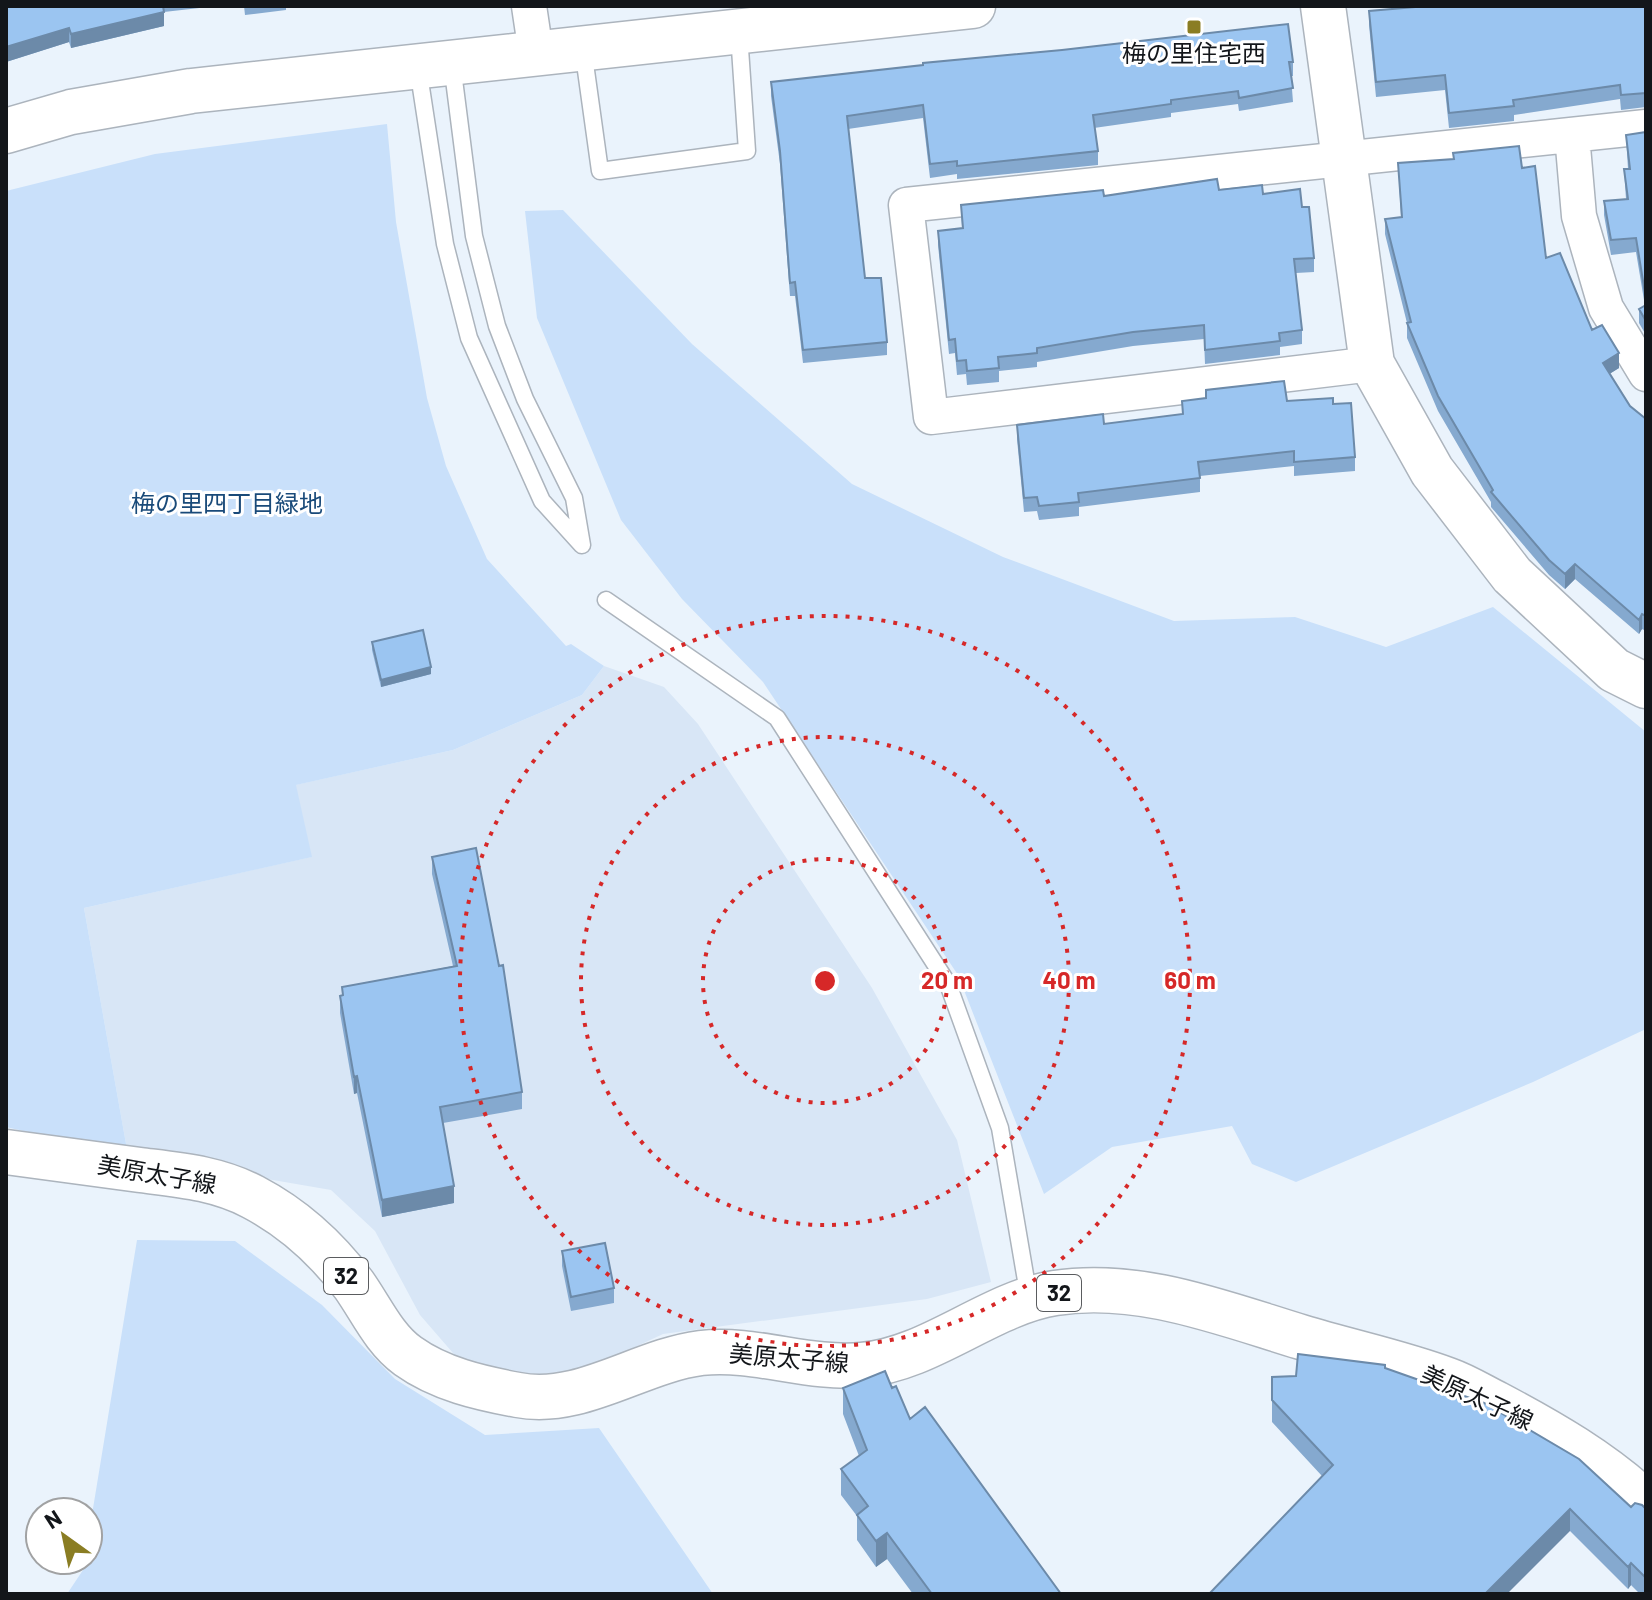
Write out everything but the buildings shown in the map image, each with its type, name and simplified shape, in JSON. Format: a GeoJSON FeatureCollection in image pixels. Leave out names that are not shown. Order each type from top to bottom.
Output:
{"type":"FeatureCollection","features":[{"type":"Feature","properties":{"kind":"main road"},"geometry":{"type":"LineString","coordinates":[[6,131],[71,112],[191,91],[973,6]]}},
{"type":"Feature","properties":{"kind":"main road"},"geometry":{"type":"LineString","coordinates":[[1323,6],[1372,364],[1432,471],[1512,575],[1614,670],[1646,686]]}},
{"type":"Feature","properties":{"kind":"main road","name":"美原太子線"},"geometry":{"type":"LineString","coordinates":[[6,1152],[210,1179],[254,1197],[326,1250],[354,1285],[388,1337],[407,1355],[441,1376],[522,1396],[550,1397],[584,1389],[701,1353],[742,1353],[829,1366],[867,1365],[920,1349],[1029,1299],[1087,1290],[1124,1291],[1167,1298],[1382,1358],[1453,1382],[1574,1446],[1646,1503]]}},
{"type":"Feature","properties":{"kind":"street"},"geometry":{"type":"LineString","coordinates":[[529,6],[536,53]]}},
{"type":"Feature","properties":{"kind":"street"},"geometry":{"type":"LineString","coordinates":[[1372,364],[931,417],[906,205],[1646,127]]}},
{"type":"Feature","properties":{"kind":"street"},"geometry":{"type":"LineString","coordinates":[[1572,135],[1579,216],[1606,308],[1646,374]]}},
{"type":"Feature","properties":{"kind":"lane"},"geometry":{"type":"LineString","coordinates":[[583,48],[600,171],[747,151],[739,32]]}},
{"type":"Feature","properties":{"kind":"lane"},"geometry":{"type":"LineString","coordinates":[[434,64],[497,326],[525,399],[574,498],[582,545],[542,501],[469,338],[445,244],[434,64]]}},
{"type":"Feature","properties":{"kind":"lane"},"geometry":{"type":"LineString","coordinates":[[606,600],[777,718],[948,984],[1000,1128],[1029,1299]]}},
{"type":"Feature","properties":{"kind":"shaded area"},"geometry":{"type":"Polygon","coordinates":[[[604,666],[664,687],[698,724],[872,988],[957,1140],[991,1282],[927,1299],[663,1334],[603,1362],[541,1380],[466,1368],[420,1315],[375,1231],[331,1190],[128,1155],[84,908],[311,857],[295,785],[453,750],[582,695],[604,666]]]}},
{"type":"Feature","properties":{"kind":"green space","name":"梅の里四丁目緑地"},"geometry":{"type":"Polygon","coordinates":[[[387,124],[396,222],[427,398],[446,466],[487,559],[566,646],[571,644],[604,666],[582,695],[453,750],[296,785],[312,857],[84,908],[128,1155],[6,1127],[6,191],[155,154],[387,124]]]}},
{"type":"Feature","properties":{"kind":"green space"},"geometry":{"type":"Polygon","coordinates":[[[563,210],[692,344],[852,484],[1003,557],[1174,621],[1295,617],[1386,647],[1493,607],[1646,732],[1646,1029],[1533,1082],[1296,1182],[1252,1164],[1232,1126],[1112,1147],[1044,1194],[958,975],[763,682],[682,599],[621,520],[537,318],[525,211],[563,210]]]}},
{"type":"Feature","properties":{"kind":"green space"},"geometry":{"type":"Polygon","coordinates":[[[137,1240],[235,1241],[322,1305],[395,1379],[485,1435],[599,1428],[713,1594],[67,1594],[79,1576],[104,1576],[104,1496],[95,1496],[137,1240]]]}},
{"type":"Feature","properties":{"kind":"place","name":"梅の里住宅西"},"geometry":{"type":"Point","coordinates":[1194,27]}}]}
